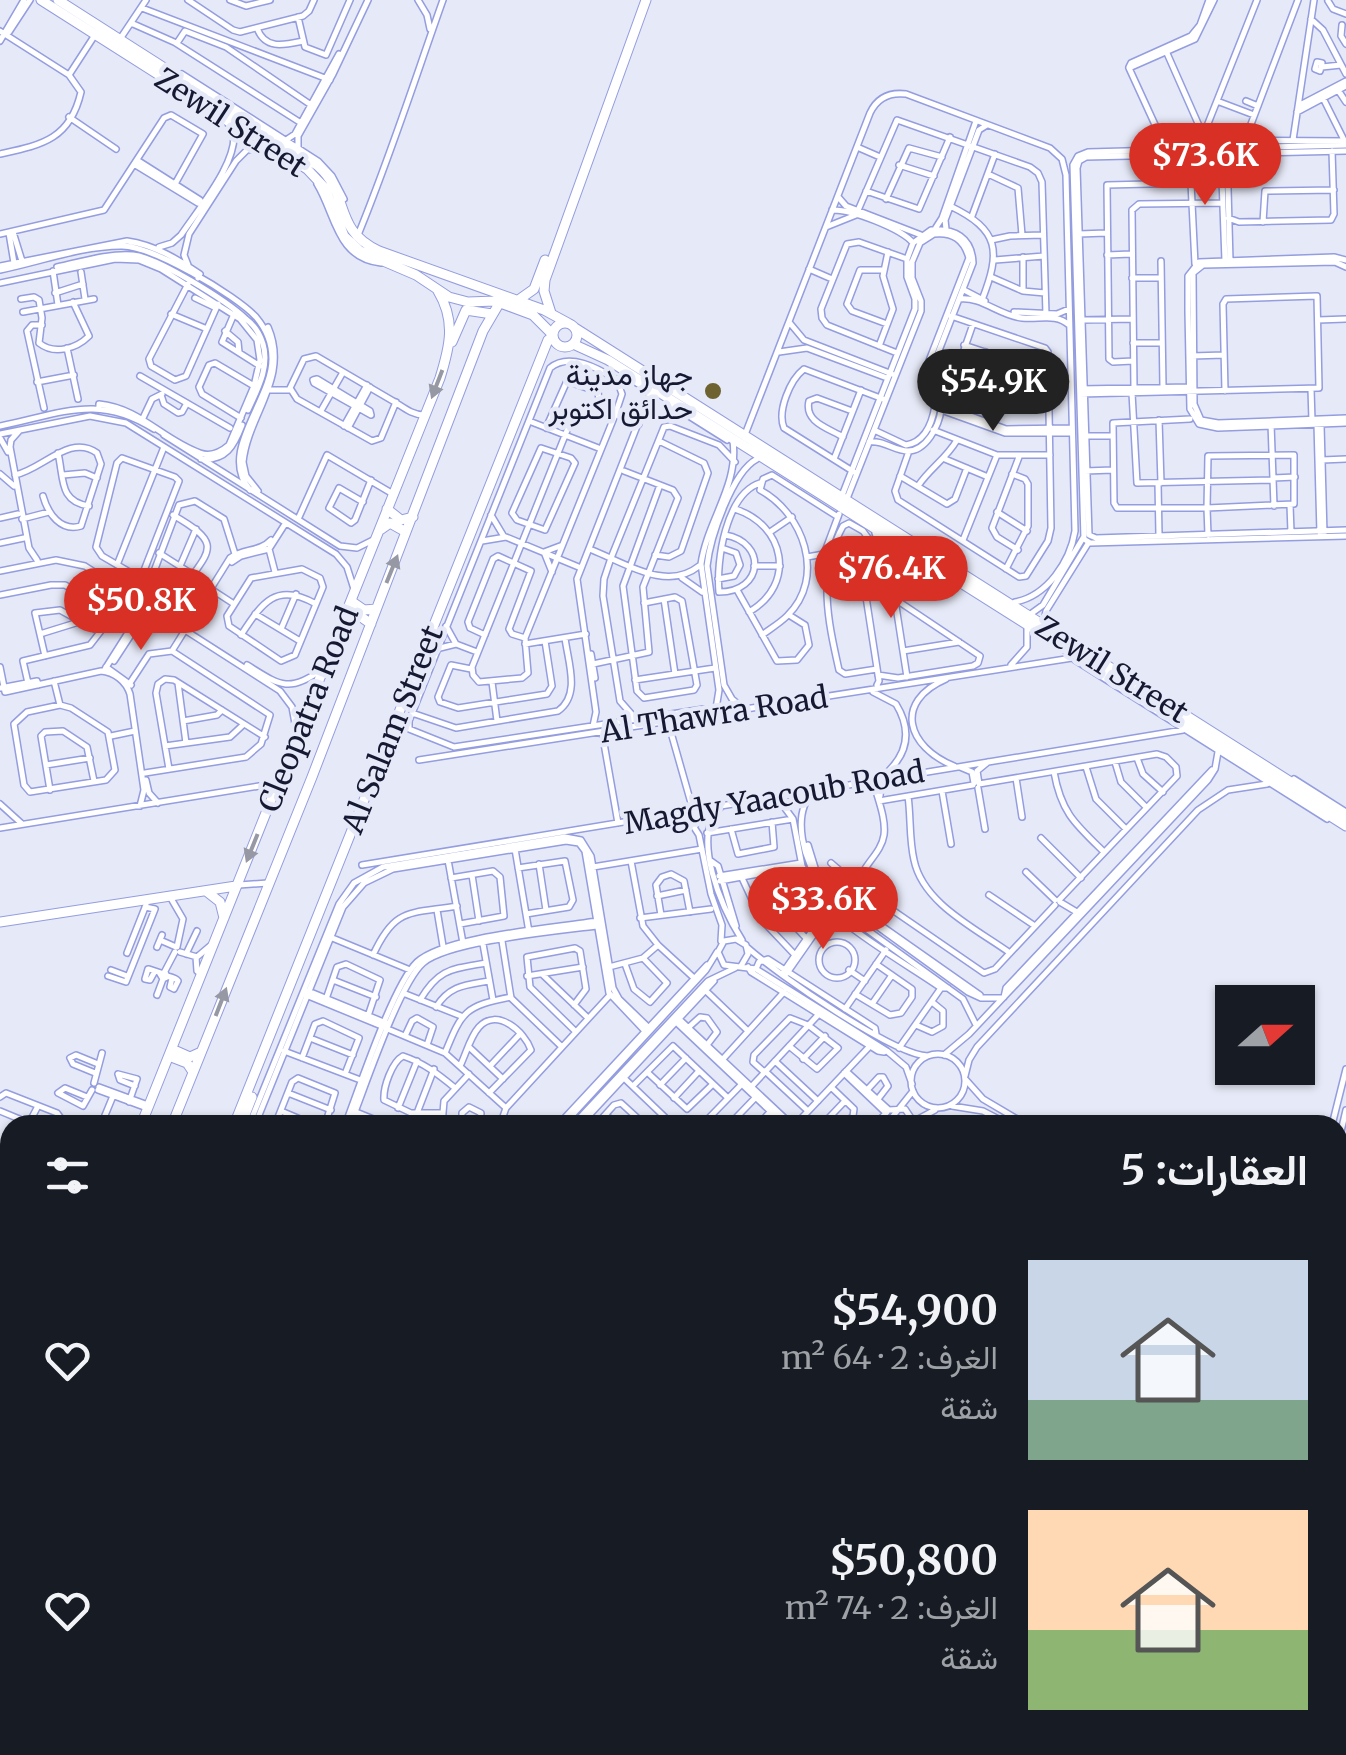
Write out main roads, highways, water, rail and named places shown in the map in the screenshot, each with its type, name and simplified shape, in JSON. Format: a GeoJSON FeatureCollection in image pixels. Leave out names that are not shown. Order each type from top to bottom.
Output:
{"type":"FeatureCollection","features":[{"type":"Feature","properties":{"kind":"main road","name":"Zewil Street"},"geometry":{"type":"LineString","coordinates":[[32,0],[76,17],[155,59],[188,88],[303,162],[324,188],[333,219],[354,247],[387,263],[518,301],[534,311],[553,335]]}},
{"type":"Feature","properties":{"kind":"main road","name":"Zewil Street"},"geometry":{"type":"LineString","coordinates":[[61,0],[76,17],[172,85],[188,88]]}},
{"type":"Feature","properties":{"kind":"main road"},"geometry":{"type":"LineString","coordinates":[[518,301],[538,288],[644,0]]}},
{"type":"Feature","properties":{"kind":"main road","name":"Zewil Street"},"geometry":{"type":"LineString","coordinates":[[201,96],[222,117],[303,162],[323,168],[338,189],[346,222],[358,236],[419,271],[438,291],[461,301],[500,302],[551,313],[697,419],[733,437]]}},
{"type":"Feature","properties":{"kind":"main road"},"geometry":{"type":"LineString","coordinates":[[538,288],[551,313]]}},
{"type":"Feature","properties":{"kind":"main road"},"geometry":{"type":"LineString","coordinates":[[438,291],[450,320],[450,346]]}},
{"type":"Feature","properties":{"kind":"main road","name":"Cleopatra Road"},"geometry":{"type":"LineString","coordinates":[[176,1115],[480,338],[500,302]]}},
{"type":"Feature","properties":{"kind":"main road"},"geometry":{"type":"LineString","coordinates":[[450,346],[467,310],[492,314]]}},
{"type":"Feature","properties":{"kind":"main road"},"geometry":{"type":"LineString","coordinates":[[557,325],[571,325],[577,336],[573,344],[559,345],[553,335],[557,325]]}},
{"type":"Feature","properties":{"kind":"main road","name":"Al Salam Street"},"geometry":{"type":"LineString","coordinates":[[242,1115],[548,339],[553,335]]}},
{"type":"Feature","properties":{"kind":"main road","name":"Zewil Street"},"geometry":{"type":"LineString","coordinates":[[573,344],[594,346],[733,437],[990,589],[1098,666]]}},
{"type":"Feature","properties":{"kind":"main road","name":"Cleopatra Road"},"geometry":{"type":"LineString","coordinates":[[145,1115],[450,346]]}},
{"type":"Feature","properties":{"kind":"main road","name":"Zewil Street"},"geometry":{"type":"LineString","coordinates":[[831,493],[1298,791],[1346,829]]}},
{"type":"Feature","properties":{"kind":"main road"},"geometry":{"type":"LineString","coordinates":[[387,509],[401,520],[412,516]]}},
{"type":"Feature","properties":{"kind":"main road"},"geometry":{"type":"LineString","coordinates":[[377,534],[390,523],[406,532]]}},
{"type":"Feature","properties":{"kind":"main road"},"geometry":{"type":"LineString","coordinates":[[353,596],[364,610],[376,609]]}},
{"type":"Feature","properties":{"kind":"main road"},"geometry":{"type":"LineString","coordinates":[[344,618],[357,614],[370,624]]}},
{"type":"Feature","properties":{"kind":"main road","name":"Zewil Street"},"geometry":{"type":"LineString","coordinates":[[1163,707],[1205,740],[1249,761],[1278,786],[1298,791]]}},
{"type":"Feature","properties":{"kind":"main road","name":"Zewil Street"},"geometry":{"type":"LineString","coordinates":[[1313,804],[1346,814]]}},
{"type":"Feature","properties":{"kind":"main road"},"geometry":{"type":"LineString","coordinates":[[0,922],[143,907],[173,894],[236,886]]}},
{"type":"Feature","properties":{"kind":"main road"},"geometry":{"type":"LineString","coordinates":[[198,890],[217,898],[224,918]]}},
{"type":"Feature","properties":{"kind":"main road"},"geometry":{"type":"LineString","coordinates":[[170,1052],[192,1057],[202,1051]]}},
{"type":"Feature","properties":{"kind":"main road"},"geometry":{"type":"LineString","coordinates":[[170,1052],[193,1072]]}},
{"type":"Feature","properties":{"kind":"main road","name":"Al Salam Street"},"geometry":{"type":"LineString","coordinates":[[243,1115],[252,1097]]}},
{"type":"Feature","properties":{"kind":"place","name":"جهاز مدينة حدائق اكتوبر"},"geometry":{"type":"Point","coordinates":[713,391]}}]}
